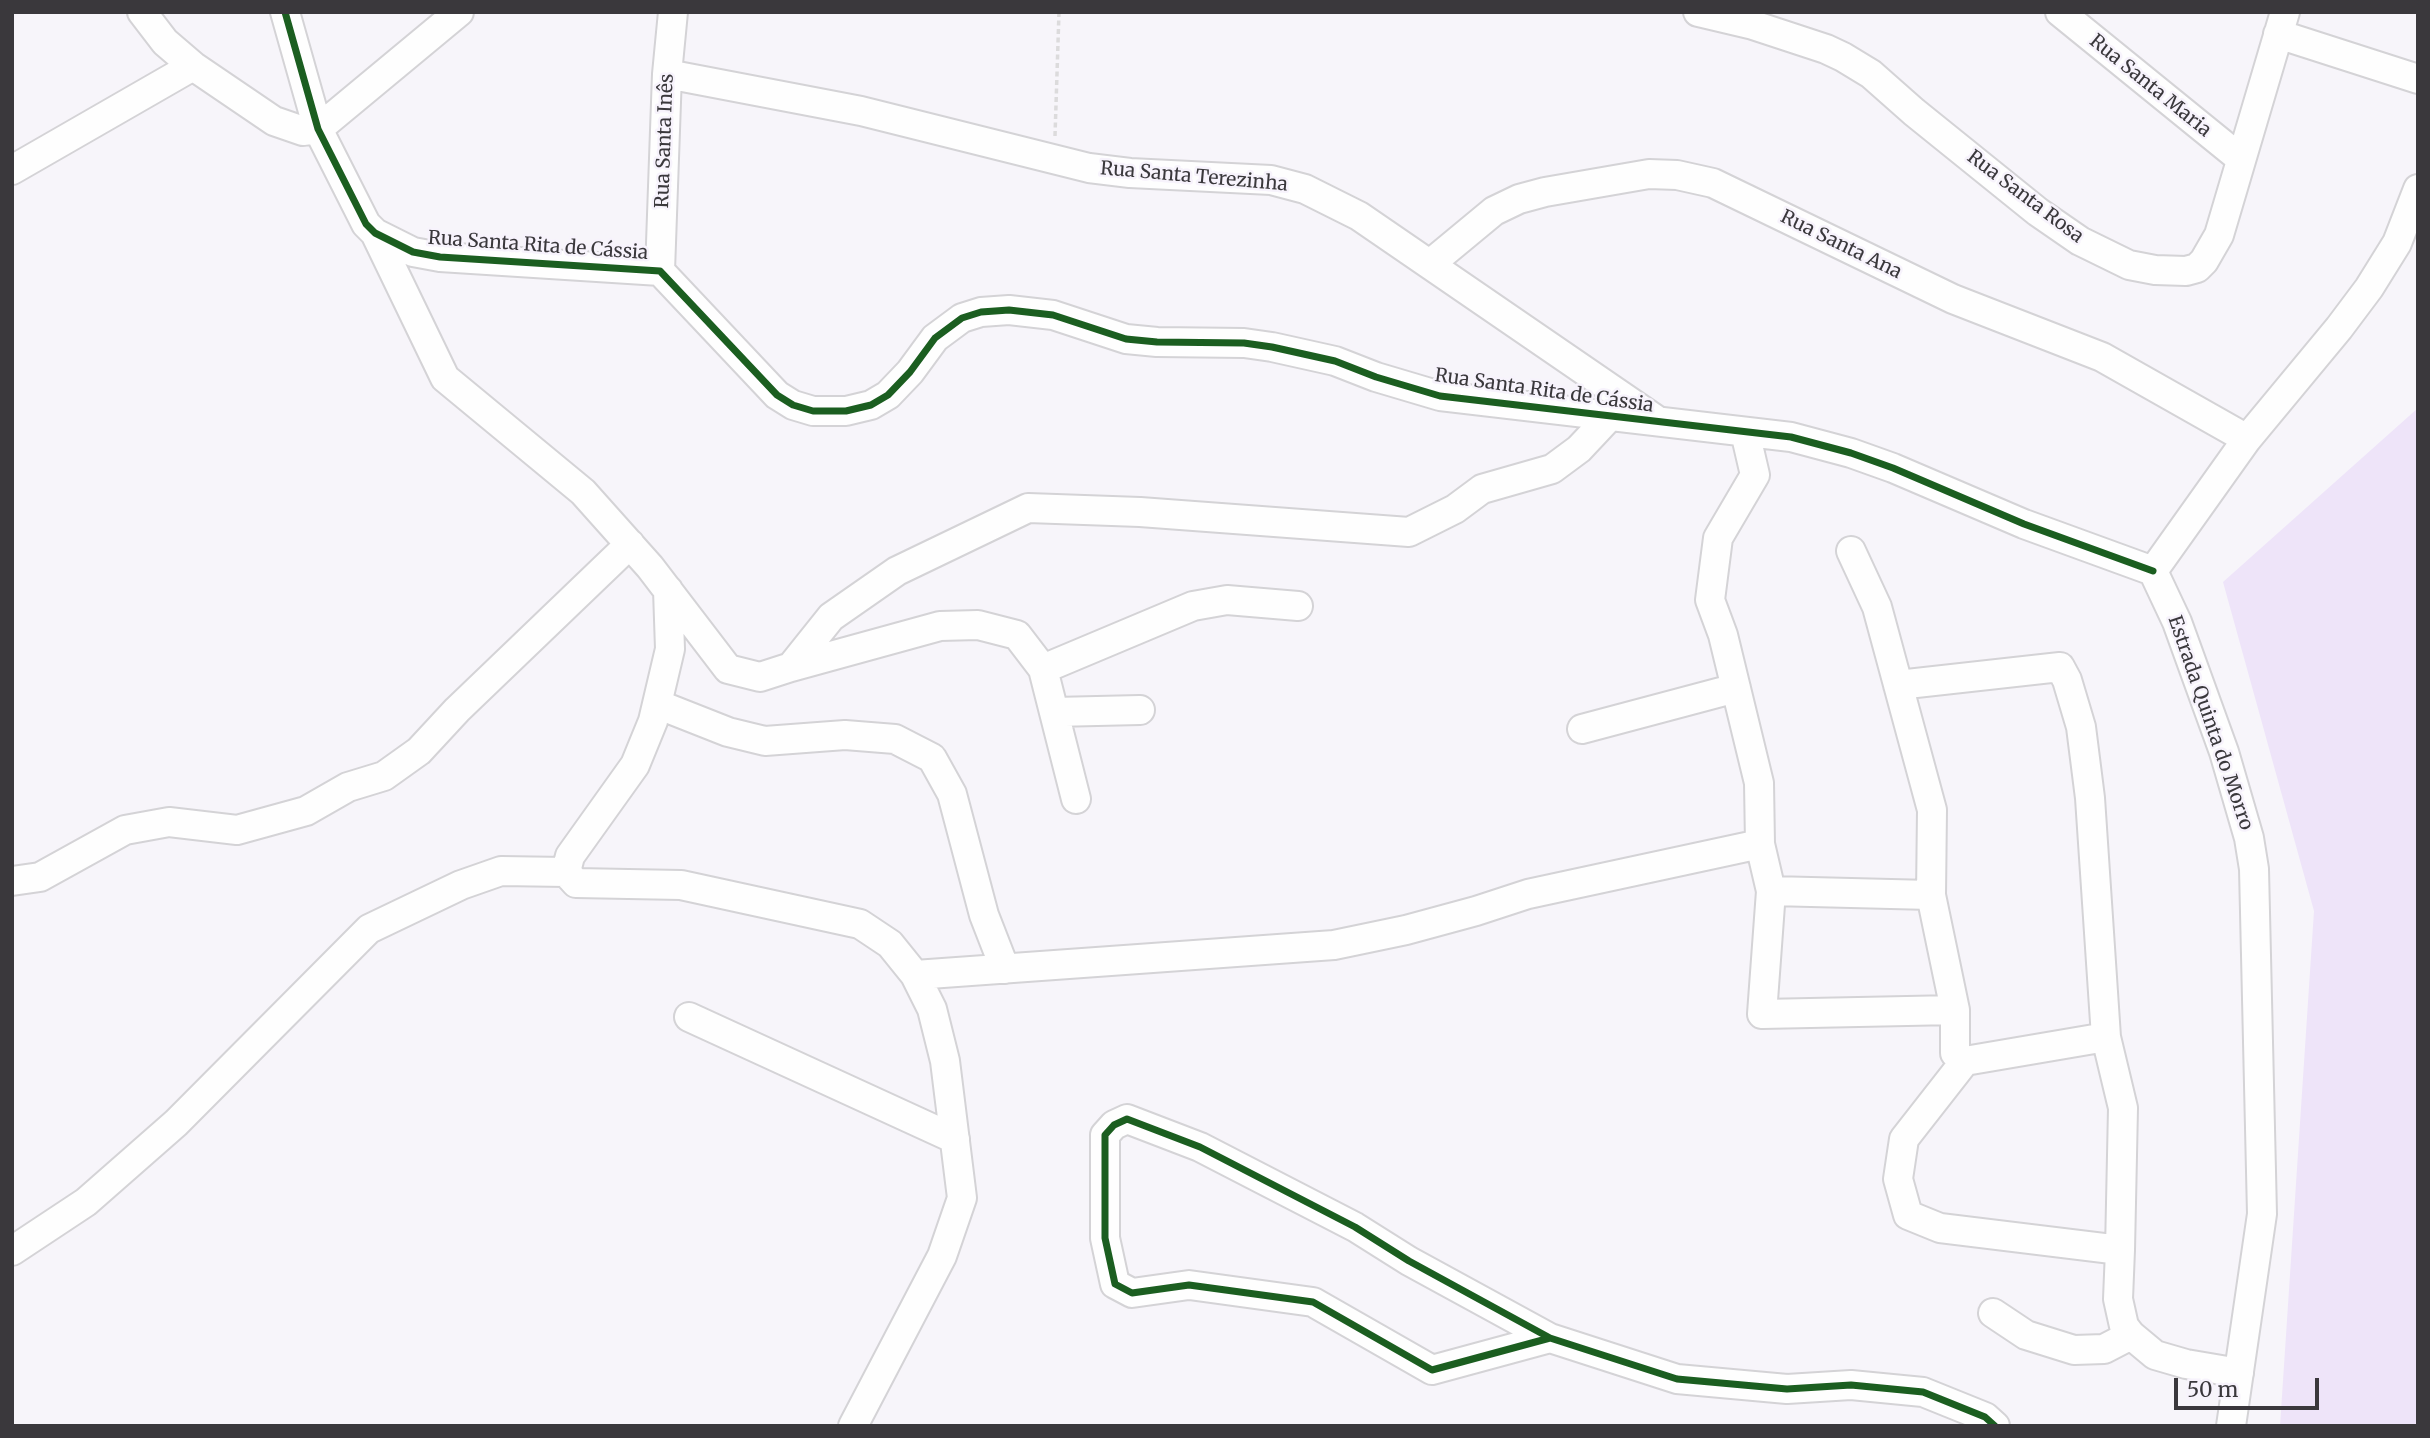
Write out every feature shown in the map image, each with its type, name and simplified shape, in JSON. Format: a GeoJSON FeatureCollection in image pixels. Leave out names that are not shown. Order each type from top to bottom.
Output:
{"type":"FeatureCollection","features":[{"type":"Feature","properties":{"kind":"street"},"geometry":{"type":"LineString","coordinates":[[142,12],[165,42],[193,66],[274,121],[303,131],[318,129],[459,12]]}},
{"type":"Feature","properties":{"kind":"street"},"geometry":{"type":"LineString","coordinates":[[285,12],[318,129],[366,224],[375,233],[445,378],[583,492],[668,590],[728,670],[760,677],[940,626],[978,625],[1017,635],[1043,669],[1076,799]]}},
{"type":"Feature","properties":{"kind":"street","name":"Rua Santa Inês"},"geometry":{"type":"LineString","coordinates":[[660,271],[667,74],[673,12]]}},
{"type":"Feature","properties":{"kind":"street","name":"Rua Santa Rosa"},"geometry":{"type":"LineString","coordinates":[[1698,12],[1753,25],[1843,57],[1871,74],[2038,212],[2080,241],[2129,265],[2155,270],[2186,271],[2196,268],[2204,261],[2219,235],[2282,23]]}},
{"type":"Feature","properties":{"kind":"street","name":"Rua Santa Maria"},"geometry":{"type":"LineString","coordinates":[[2060,12],[2241,159]]}},
{"type":"Feature","properties":{"kind":"street"},"geometry":{"type":"LineString","coordinates":[[2282,23],[2418,79]]}},
{"type":"Feature","properties":{"kind":"street"},"geometry":{"type":"LineString","coordinates":[[12,170],[193,66]]}},
{"type":"Feature","properties":{"kind":"street","name":"Rua Santa Terezinha"},"geometry":{"type":"LineString","coordinates":[[667,74],[861,111],[1089,168],[1129,173],[1271,180],[1291,185],[1336,203],[1430,264],[1660,422]]}},
{"type":"Feature","properties":{"kind":"street","name":"Rua Santa Ana"},"geometry":{"type":"LineString","coordinates":[[1430,264],[1494,211],[1519,199],[1649,174],[1677,175],[1713,183],[1953,299],[2102,357],[2247,439]]}},
{"type":"Feature","properties":{"kind":"street"},"geometry":{"type":"LineString","coordinates":[[2154,571],[2247,439],[2369,288],[2397,243],[2418,189]]}},
{"type":"Feature","properties":{"kind":"street","name":"Rua Santa Rita de Cássia"},"geometry":{"type":"LineString","coordinates":[[375,233],[413,252],[440,257],[660,271],[777,395],[793,405],[813,411],[846,411],[871,405],[888,395],[910,372],[935,338],[962,318],[981,312],[1009,310],[1053,315],[1126,338],[1157,342],[1272,346],[1335,361],[1376,377],[1440,396],[1791,437],[1851,453],[1893,468],[2024,524],[2154,571]]}},
{"type":"Feature","properties":{"kind":"street"},"geometry":{"type":"LineString","coordinates":[[791,667],[831,617],[897,572],[1028,508],[1140,512],[1409,532],[1455,509],[1482,489],[1552,469],[1579,449],[1610,416]]}},
{"type":"Feature","properties":{"kind":"street"},"geometry":{"type":"LineString","coordinates":[[1745,432],[1755,475],[1718,538],[1710,600],[1723,635],[1759,783],[1760,844],[1771,891],[1762,1014],[1955,1010]]}},
{"type":"Feature","properties":{"kind":"street"},"geometry":{"type":"LineString","coordinates":[[12,881],[40,877],[125,830],[169,822],[237,830],[306,811],[348,787],[384,776],[419,751],[457,710],[630,544]]}},
{"type":"Feature","properties":{"kind":"street"},"geometry":{"type":"LineString","coordinates":[[1851,551],[1877,607],[1932,810],[1931,895],[1955,1010],[1955,1053],[1965,1061]]}},
{"type":"Feature","properties":{"kind":"street","name":"Estrada Quinta do Morro"},"geometry":{"type":"LineString","coordinates":[[2154,571],[2177,622],[2224,751],[2249,838],[2254,869],[2262,1202],[2231,1426]]}},
{"type":"Feature","properties":{"kind":"street"},"geometry":{"type":"LineString","coordinates":[[566,872],[570,856],[635,765],[653,721],[670,649],[668,590]]}},
{"type":"Feature","properties":{"kind":"street"},"geometry":{"type":"LineString","coordinates":[[1043,669],[1193,606],[1227,600],[1298,606]]}},
{"type":"Feature","properties":{"kind":"street"},"geometry":{"type":"LineString","coordinates":[[1898,685],[2060,667],[2064,674],[2081,727],[2090,798],[2106,1037],[2123,1108],[2118,1298],[2124,1326],[2155,1355],[2186,1364],[2239,1373]]}},
{"type":"Feature","properties":{"kind":"street"},"geometry":{"type":"LineString","coordinates":[[1582,729],[1736,688]]}},
{"type":"Feature","properties":{"kind":"street"},"geometry":{"type":"LineString","coordinates":[[657,704],[728,732],[765,741],[845,735],[895,739],[932,758],[952,794],[984,915],[1005,968]]}},
{"type":"Feature","properties":{"kind":"street"},"geometry":{"type":"LineString","coordinates":[[1054,712],[1140,710]]}},
{"type":"Feature","properties":{"kind":"street"},"geometry":{"type":"LineString","coordinates":[[915,975],[1334,945],[1406,930],[1528,894],[1760,844]]}},
{"type":"Feature","properties":{"kind":"street"},"geometry":{"type":"LineString","coordinates":[[12,1251],[86,1202],[176,1123],[369,929],[461,885],[501,872],[566,872],[576,883],[681,886],[860,924],[890,944],[915,975],[932,1009],[945,1061],[962,1198],[942,1256],[853,1426]]}},
{"type":"Feature","properties":{"kind":"street"},"geometry":{"type":"LineString","coordinates":[[1771,891],[1931,895]]}},
{"type":"Feature","properties":{"kind":"street"},"geometry":{"type":"LineString","coordinates":[[689,1017],[955,1139]]}},
{"type":"Feature","properties":{"kind":"street"},"geometry":{"type":"LineString","coordinates":[[2106,1037],[1965,1061],[1904,1139],[1898,1180],[1908,1215],[1940,1228],[2120,1250]]}},
{"type":"Feature","properties":{"kind":"street"},"geometry":{"type":"LineString","coordinates":[[1550,1338],[1432,1370],[1313,1302],[1189,1285],[1132,1293],[1115,1284],[1105,1238],[1105,1135],[1114,1125],[1127,1119],[1199,1147],[1355,1227],[1409,1262],[1550,1338],[1677,1379],[1787,1389],[1851,1385],[1923,1392],[1985,1417],[1995,1426]]}},
{"type":"Feature","properties":{"kind":"street"},"geometry":{"type":"LineString","coordinates":[[1993,1313],[2026,1335],[2074,1350],[2104,1349],[2131,1335]]}},
{"type":"Feature","properties":{"kind":"path"},"geometry":{"type":"LineString","coordinates":[[1054,159],[1059,12]]}},
{"type":"Feature","properties":{"kind":"shaded area"},"geometry":{"type":"Polygon","coordinates":[[[2418,408],[2418,1426],[2280,1426],[2314,911],[2223,582],[2418,408]]]}},
{"type":"Feature","properties":{"kind":"cycle path"},"geometry":{"type":"LineString","coordinates":[[285,12],[318,129],[366,224],[375,233],[413,252],[440,257],[660,271],[777,395],[793,405],[813,411],[846,411],[871,405],[888,395],[910,372],[935,338],[962,318],[981,312],[1009,310],[1053,315],[1126,339],[1244,343],[1272,347],[1335,361],[1376,377],[1440,396],[1791,437],[1851,453],[1893,468],[2024,524],[2153,571]]}},
{"type":"Feature","properties":{"kind":"cycle path"},"geometry":{"type":"LineString","coordinates":[[1550,1338],[1409,1261],[1355,1227],[1200,1147],[1127,1119],[1114,1125],[1105,1135],[1105,1238],[1115,1284],[1132,1293],[1189,1285],[1313,1302],[1432,1370],[1550,1338],[1677,1379],[1787,1389],[1851,1385],[1923,1392],[1985,1417],[1995,1426]]}}]}
